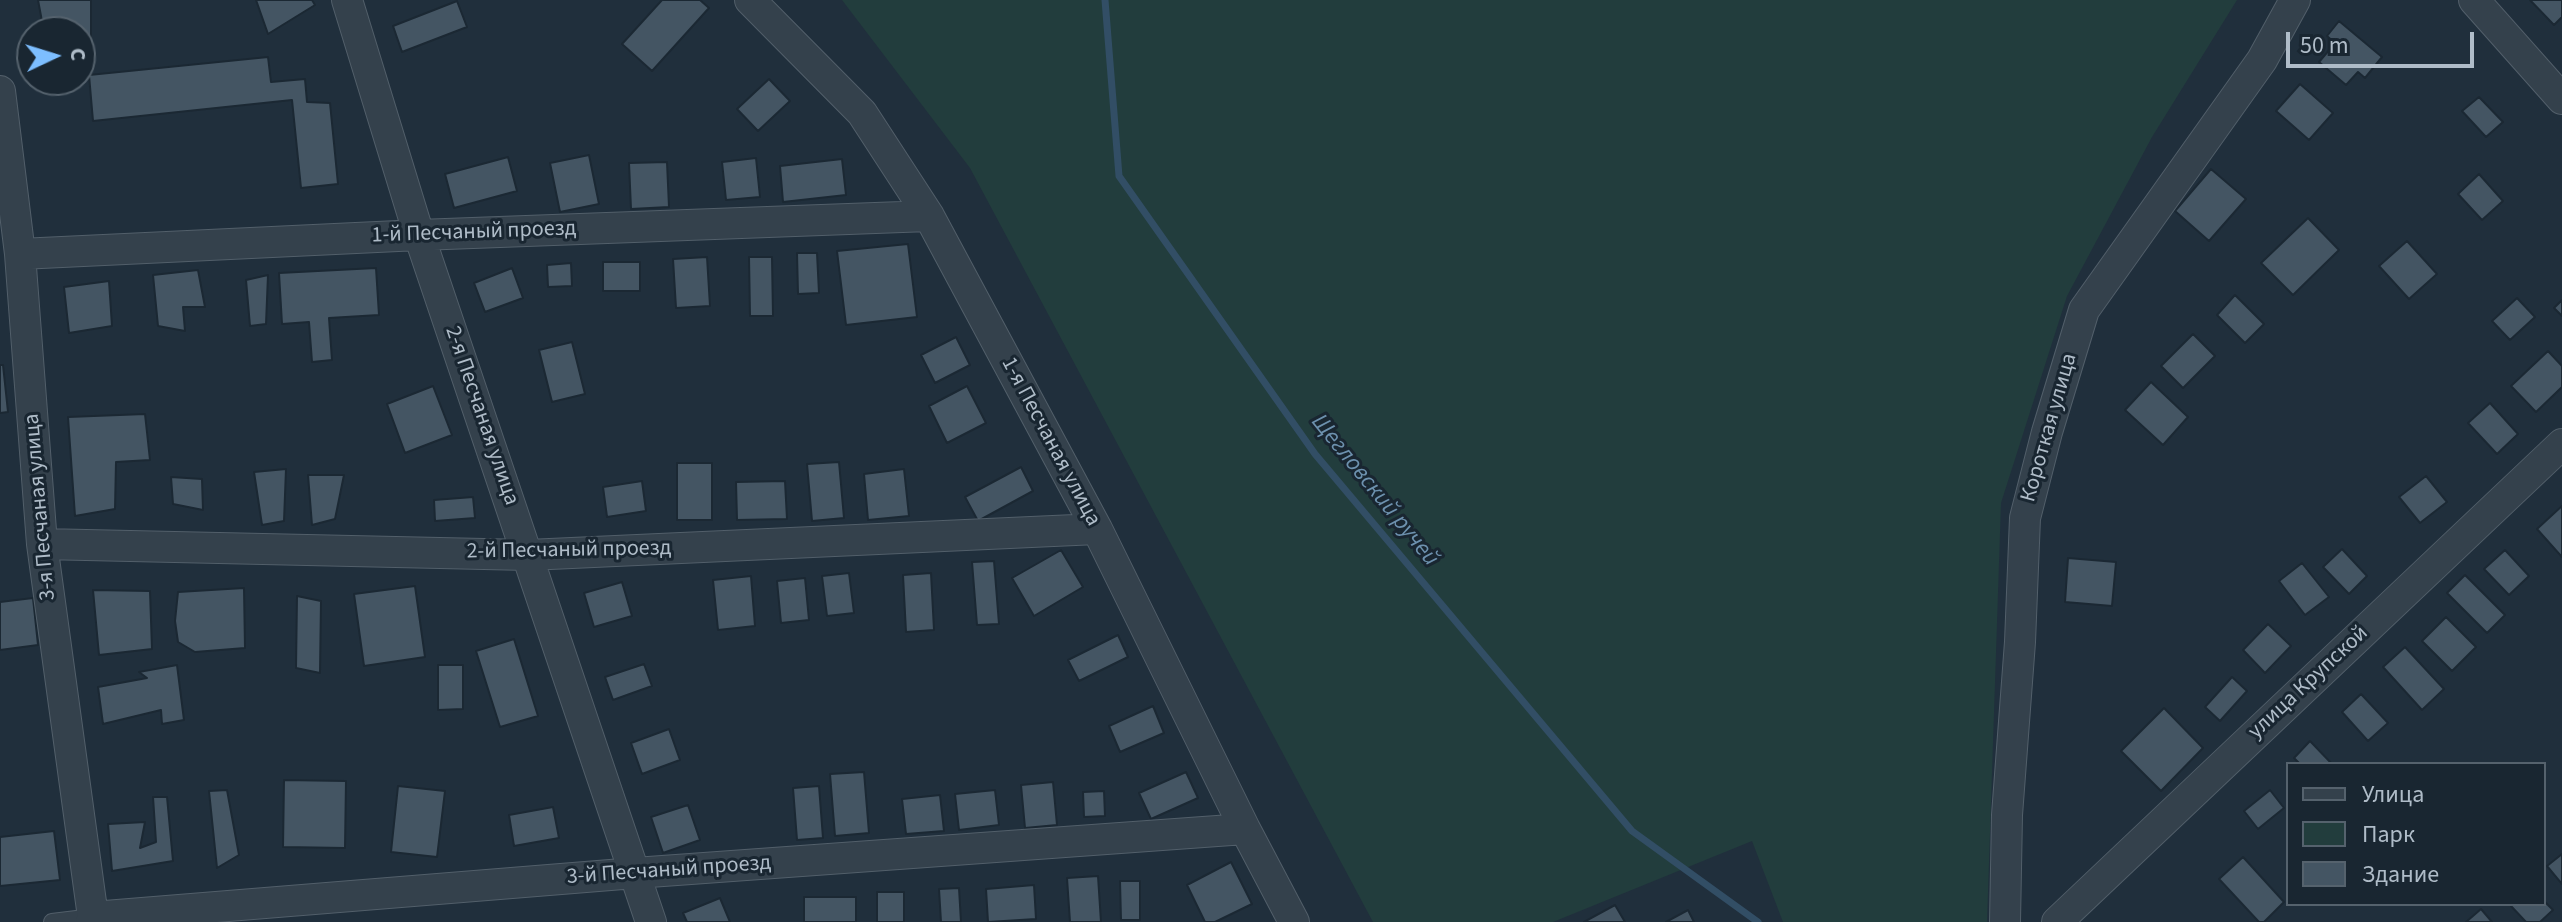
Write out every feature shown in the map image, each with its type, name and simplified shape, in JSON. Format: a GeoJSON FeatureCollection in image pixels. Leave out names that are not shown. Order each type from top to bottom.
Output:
{"type":"FeatureCollection","features":[{"type":"Feature","properties":{"kind":"street","name":"2-я Песчаная улица"},"geometry":{"type":"LineString","coordinates":[[347,0],[419,235],[651,922]]}},
{"type":"Feature","properties":{"kind":"street","name":"1-я Песчаная улица"},"geometry":{"type":"LineString","coordinates":[[750,0],[862,113],[929,216],[1097,529],[1294,922]]}},
{"type":"Feature","properties":{"kind":"street","name":"Короткая улица"},"geometry":{"type":"LineString","coordinates":[[2005,922],[2007,815],[2020,642],[2025,518],[2084,310],[2262,60],[2295,0]]}},
{"type":"Feature","properties":{"kind":"street"},"geometry":{"type":"LineString","coordinates":[[2474,0],[2562,99]]}},
{"type":"Feature","properties":{"kind":"street","name":"3-я Песчаная улица"},"geometry":{"type":"LineString","coordinates":[[0,91],[20,254],[42,544],[92,919]]}},
{"type":"Feature","properties":{"kind":"street","name":"1-й Песчаный проезд"},"geometry":{"type":"LineString","coordinates":[[20,254],[929,216]]}},
{"type":"Feature","properties":{"kind":"street","name":"улица Крупской"},"geometry":{"type":"LineString","coordinates":[[2057,922],[2562,444]]}},
{"type":"Feature","properties":{"kind":"street","name":"2-й Песчаный проезд"},"geometry":{"type":"LineString","coordinates":[[42,544],[528,555],[1097,529]]}},
{"type":"Feature","properties":{"kind":"street","name":"3-й Песчаный проезд"},"geometry":{"type":"LineString","coordinates":[[92,919],[635,873],[1245,829]]}},
{"type":"Feature","properties":{"kind":"lane"},"geometry":{"type":"LineString","coordinates":[[52,922],[92,919]]}},
{"type":"Feature","properties":{"kind":"green space"},"geometry":{"type":"Polygon","coordinates":[[[842,0],[2237,0],[2152,137],[2067,296],[2001,503],[1987,922],[1783,922],[1752,841],[1553,922],[1373,922],[970,168],[842,0]]]}},
{"type":"Feature","properties":{"kind":"building"},"geometry":{"type":"Polygon","coordinates":[[[38,0],[91,0],[91,16],[41,16],[38,0]]]}},
{"type":"Feature","properties":{"kind":"building"},"geometry":{"type":"Polygon","coordinates":[[[256,0],[312,0],[315,5],[268,34],[256,0]]]}},
{"type":"Feature","properties":{"kind":"building"},"geometry":{"type":"Polygon","coordinates":[[[662,0],[700,0],[709,8],[652,71],[622,44],[662,0]]]}},
{"type":"Feature","properties":{"kind":"building"},"geometry":{"type":"Polygon","coordinates":[[[2530,0],[2562,0],[2562,17],[2554,25],[2530,0]]]}},
{"type":"Feature","properties":{"kind":"building"},"geometry":{"type":"Polygon","coordinates":[[[457,1],[467,27],[402,52],[393,26],[457,1]]]}},
{"type":"Feature","properties":{"kind":"building"},"geometry":{"type":"Polygon","coordinates":[[[2339,21],[2382,57],[2365,78],[2358,72],[2346,85],[2319,62],[2335,43],[2327,36],[2339,21]]]}},
{"type":"Feature","properties":{"kind":"building"},"geometry":{"type":"Polygon","coordinates":[[[268,57],[271,82],[305,79],[307,102],[330,103],[338,184],[301,188],[292,100],[93,121],[91,96],[96,96],[96,74],[268,57]]]}},
{"type":"Feature","properties":{"kind":"building"},"geometry":{"type":"Polygon","coordinates":[[[769,79],[790,101],[758,131],[737,109],[769,79]]]}},
{"type":"Feature","properties":{"kind":"building"},"geometry":{"type":"Polygon","coordinates":[[[2300,84],[2333,113],[2309,140],[2276,111],[2300,84]]]}},
{"type":"Feature","properties":{"kind":"building"},"geometry":{"type":"Polygon","coordinates":[[[2479,97],[2503,122],[2486,137],[2462,111],[2479,97]]]}},
{"type":"Feature","properties":{"kind":"building"},"geometry":{"type":"Polygon","coordinates":[[[589,155],[599,204],[560,212],[550,163],[589,155]]]}},
{"type":"Feature","properties":{"kind":"building"},"geometry":{"type":"Polygon","coordinates":[[[508,157],[517,191],[454,208],[445,174],[508,157]]]}},
{"type":"Feature","properties":{"kind":"building"},"geometry":{"type":"Polygon","coordinates":[[[756,158],[760,197],[726,200],[722,162],[756,158]]]}},
{"type":"Feature","properties":{"kind":"building"},"geometry":{"type":"Polygon","coordinates":[[[842,159],[846,195],[783,202],[780,166],[842,159]]]}},
{"type":"Feature","properties":{"kind":"building"},"geometry":{"type":"Polygon","coordinates":[[[667,162],[669,207],[631,209],[629,163],[667,162]]]}},
{"type":"Feature","properties":{"kind":"building"},"geometry":{"type":"Polygon","coordinates":[[[2211,169],[2246,199],[2209,241],[2175,211],[2211,169]]]}},
{"type":"Feature","properties":{"kind":"building"},"geometry":{"type":"Polygon","coordinates":[[[2479,174],[2503,201],[2482,220],[2458,194],[2479,174]]]}},
{"type":"Feature","properties":{"kind":"building"},"geometry":{"type":"Polygon","coordinates":[[[2308,218],[2339,250],[2293,295],[2261,263],[2308,218]]]}},
{"type":"Feature","properties":{"kind":"building"},"geometry":{"type":"Polygon","coordinates":[[[2407,241],[2437,274],[2409,299],[2379,266],[2407,241]]]}},
{"type":"Feature","properties":{"kind":"building"},"geometry":{"type":"Polygon","coordinates":[[[908,244],[917,317],[846,325],[837,251],[908,244]]]}},
{"type":"Feature","properties":{"kind":"building"},"geometry":{"type":"Polygon","coordinates":[[[797,253],[817,253],[819,293],[798,294],[797,253]]]}},
{"type":"Feature","properties":{"kind":"building"},"geometry":{"type":"Polygon","coordinates":[[[707,257],[710,306],[676,308],[673,259],[707,257]]]}},
{"type":"Feature","properties":{"kind":"building"},"geometry":{"type":"Polygon","coordinates":[[[749,257],[772,257],[773,316],[750,316],[749,257]]]}},
{"type":"Feature","properties":{"kind":"building"},"geometry":{"type":"Polygon","coordinates":[[[603,262],[640,262],[640,291],[603,291],[603,262]]]}},
{"type":"Feature","properties":{"kind":"building"},"geometry":{"type":"Polygon","coordinates":[[[571,263],[572,286],[548,287],[547,265],[571,263]]]}},
{"type":"Feature","properties":{"kind":"building"},"geometry":{"type":"Polygon","coordinates":[[[376,268],[379,315],[329,318],[332,360],[312,362],[309,322],[282,324],[279,273],[376,268]]]}},
{"type":"Feature","properties":{"kind":"building"},"geometry":{"type":"Polygon","coordinates":[[[512,268],[523,298],[485,312],[474,283],[512,268]]]}},
{"type":"Feature","properties":{"kind":"building"},"geometry":{"type":"Polygon","coordinates":[[[198,270],[205,307],[183,307],[185,331],[158,326],[153,275],[198,270]]]}},
{"type":"Feature","properties":{"kind":"building"},"geometry":{"type":"Polygon","coordinates":[[[268,275],[266,324],[250,326],[246,280],[268,275]]]}},
{"type":"Feature","properties":{"kind":"building"},"geometry":{"type":"Polygon","coordinates":[[[109,281],[112,326],[69,333],[64,287],[109,281]]]}},
{"type":"Feature","properties":{"kind":"building"},"geometry":{"type":"Polygon","coordinates":[[[2235,295],[2264,324],[2245,343],[2217,315],[2235,295]]]}},
{"type":"Feature","properties":{"kind":"building"},"geometry":{"type":"Polygon","coordinates":[[[2517,298],[2535,317],[2510,340],[2492,321],[2517,298]]]}},
{"type":"Feature","properties":{"kind":"building"},"geometry":{"type":"Polygon","coordinates":[[[2562,300],[2562,316],[2554,308],[2562,300]]]}},
{"type":"Feature","properties":{"kind":"building"},"geometry":{"type":"Polygon","coordinates":[[[2193,334],[2215,356],[2183,388],[2161,366],[2193,334]]]}},
{"type":"Feature","properties":{"kind":"building"},"geometry":{"type":"Polygon","coordinates":[[[956,337],[970,365],[935,383],[921,355],[956,337]]]}},
{"type":"Feature","properties":{"kind":"building"},"geometry":{"type":"Polygon","coordinates":[[[572,342],[585,394],[552,402],[539,350],[572,342]]]}},
{"type":"Feature","properties":{"kind":"building"},"geometry":{"type":"Polygon","coordinates":[[[2548,351],[2562,366],[2562,387],[2536,412],[2511,386],[2548,351]]]}},
{"type":"Feature","properties":{"kind":"building"},"geometry":{"type":"Polygon","coordinates":[[[0,365],[3,365],[8,412],[0,413],[0,365]]]}},
{"type":"Feature","properties":{"kind":"building"},"geometry":{"type":"Polygon","coordinates":[[[2151,382],[2188,417],[2163,445],[2125,410],[2151,382]]]}},
{"type":"Feature","properties":{"kind":"building"},"geometry":{"type":"Polygon","coordinates":[[[433,386],[452,435],[405,453],[387,404],[433,386]]]}},
{"type":"Feature","properties":{"kind":"building"},"geometry":{"type":"Polygon","coordinates":[[[967,386],[986,423],[947,443],[929,406],[967,386]]]}},
{"type":"Feature","properties":{"kind":"building"},"geometry":{"type":"Polygon","coordinates":[[[2490,403],[2518,434],[2497,454],[2468,423],[2490,403]]]}},
{"type":"Feature","properties":{"kind":"building"},"geometry":{"type":"Polygon","coordinates":[[[145,414],[150,460],[116,462],[115,509],[75,516],[68,417],[145,414]]]}},
{"type":"Feature","properties":{"kind":"building"},"geometry":{"type":"Polygon","coordinates":[[[839,462],[844,518],[812,521],[807,464],[839,462]]]}},
{"type":"Feature","properties":{"kind":"building"},"geometry":{"type":"Polygon","coordinates":[[[677,463],[712,463],[712,520],[677,520],[677,463]]]}},
{"type":"Feature","properties":{"kind":"building"},"geometry":{"type":"Polygon","coordinates":[[[1021,467],[1033,491],[978,521],[965,497],[1021,467]]]}},
{"type":"Feature","properties":{"kind":"building"},"geometry":{"type":"Polygon","coordinates":[[[286,469],[284,521],[262,525],[254,472],[286,469]]]}},
{"type":"Feature","properties":{"kind":"building"},"geometry":{"type":"Polygon","coordinates":[[[904,469],[909,516],[868,520],[864,474],[904,469]]]}},
{"type":"Feature","properties":{"kind":"building"},"geometry":{"type":"Polygon","coordinates":[[[308,475],[344,475],[335,519],[312,525],[308,475]]]}},
{"type":"Feature","properties":{"kind":"building"},"geometry":{"type":"Polygon","coordinates":[[[2426,476],[2447,502],[2420,523],[2399,497],[2426,476]]]}},
{"type":"Feature","properties":{"kind":"building"},"geometry":{"type":"Polygon","coordinates":[[[171,477],[202,479],[203,510],[173,504],[171,477]]]}},
{"type":"Feature","properties":{"kind":"building"},"geometry":{"type":"Polygon","coordinates":[[[642,481],[646,511],[607,517],[603,487],[642,481]]]}},
{"type":"Feature","properties":{"kind":"building"},"geometry":{"type":"Polygon","coordinates":[[[785,481],[787,519],[737,520],[736,482],[785,481]]]}},
{"type":"Feature","properties":{"kind":"building"},"geometry":{"type":"Polygon","coordinates":[[[473,497],[475,518],[435,521],[434,500],[473,497]]]}},
{"type":"Feature","properties":{"kind":"building"},"geometry":{"type":"Polygon","coordinates":[[[2562,506],[2562,557],[2537,529],[2562,506]]]}},
{"type":"Feature","properties":{"kind":"building"},"geometry":{"type":"Polygon","coordinates":[[[2342,549],[2367,576],[2349,594],[2323,567],[2342,549]]]}},
{"type":"Feature","properties":{"kind":"building"},"geometry":{"type":"Polygon","coordinates":[[[1061,550],[1083,587],[1034,616],[1012,578],[1061,550]]]}},
{"type":"Feature","properties":{"kind":"building"},"geometry":{"type":"Polygon","coordinates":[[[2505,550],[2529,576],[2509,595],[2484,569],[2505,550]]]}},
{"type":"Feature","properties":{"kind":"building"},"geometry":{"type":"Polygon","coordinates":[[[2068,558],[2116,562],[2112,606],[2065,602],[2068,558]]]}},
{"type":"Feature","properties":{"kind":"building"},"geometry":{"type":"Polygon","coordinates":[[[994,561],[999,624],[977,625],[972,562],[994,561]]]}},
{"type":"Feature","properties":{"kind":"building"},"geometry":{"type":"Polygon","coordinates":[[[2302,563],[2329,597],[2305,615],[2279,581],[2302,563]]]}},
{"type":"Feature","properties":{"kind":"building"},"geometry":{"type":"Polygon","coordinates":[[[849,573],[854,613],[827,616],[822,576],[849,573]]]}},
{"type":"Feature","properties":{"kind":"building"},"geometry":{"type":"Polygon","coordinates":[[[931,573],[934,630],[906,632],[903,575],[931,573]]]}},
{"type":"Feature","properties":{"kind":"building"},"geometry":{"type":"Polygon","coordinates":[[[2465,575],[2505,615],[2487,633],[2447,593],[2465,575]]]}},
{"type":"Feature","properties":{"kind":"building"},"geometry":{"type":"Polygon","coordinates":[[[751,576],[755,626],[718,630],[713,580],[751,576]]]}},
{"type":"Feature","properties":{"kind":"building"},"geometry":{"type":"Polygon","coordinates":[[[805,578],[809,620],[781,623],[777,581],[805,578]]]}},
{"type":"Feature","properties":{"kind":"building"},"geometry":{"type":"Polygon","coordinates":[[[622,582],[632,616],[594,627],[584,593],[622,582]]]}},
{"type":"Feature","properties":{"kind":"building"},"geometry":{"type":"Polygon","coordinates":[[[415,586],[425,657],[364,666],[354,594],[415,586]]]}},
{"type":"Feature","properties":{"kind":"building"},"geometry":{"type":"Polygon","coordinates":[[[244,588],[245,648],[195,652],[178,642],[175,621],[178,592],[244,588]]]}},
{"type":"Feature","properties":{"kind":"building"},"geometry":{"type":"Polygon","coordinates":[[[93,590],[150,591],[152,649],[99,655],[93,590]]]}},
{"type":"Feature","properties":{"kind":"building"},"geometry":{"type":"Polygon","coordinates":[[[297,596],[321,601],[320,673],[296,668],[297,596]]]}},
{"type":"Feature","properties":{"kind":"building"},"geometry":{"type":"Polygon","coordinates":[[[33,598],[38,645],[0,650],[0,602],[33,598]]]}},
{"type":"Feature","properties":{"kind":"building"},"geometry":{"type":"Polygon","coordinates":[[[2446,617],[2476,647],[2452,671],[2422,641],[2446,617]]]}},
{"type":"Feature","properties":{"kind":"building"},"geometry":{"type":"Polygon","coordinates":[[[2268,624],[2291,646],[2265,673],[2243,650],[2268,624]]]}},
{"type":"Feature","properties":{"kind":"building"},"geometry":{"type":"Polygon","coordinates":[[[1118,635],[1128,657],[1079,681],[1068,660],[1118,635]]]}},
{"type":"Feature","properties":{"kind":"building"},"geometry":{"type":"Polygon","coordinates":[[[514,639],[538,716],[500,727],[476,651],[514,639]]]}},
{"type":"Feature","properties":{"kind":"building"},"geometry":{"type":"Polygon","coordinates":[[[2405,647],[2444,689],[2422,710],[2383,667],[2405,647]]]}},
{"type":"Feature","properties":{"kind":"building"},"geometry":{"type":"Polygon","coordinates":[[[644,664],[652,686],[613,700],[605,677],[644,664]]]}},
{"type":"Feature","properties":{"kind":"building"},"geometry":{"type":"Polygon","coordinates":[[[177,665],[184,720],[162,724],[161,710],[103,724],[98,687],[147,678],[139,672],[177,665]]]}},
{"type":"Feature","properties":{"kind":"building"},"geometry":{"type":"Polygon","coordinates":[[[438,665],[463,665],[463,709],[438,710],[438,665]]]}},
{"type":"Feature","properties":{"kind":"building"},"geometry":{"type":"Polygon","coordinates":[[[2232,677],[2247,691],[2220,721],[2205,707],[2232,677]]]}},
{"type":"Feature","properties":{"kind":"building"},"geometry":{"type":"Polygon","coordinates":[[[2361,694],[2388,723],[2368,741],[2342,712],[2361,694]]]}},
{"type":"Feature","properties":{"kind":"building"},"geometry":{"type":"Polygon","coordinates":[[[1153,706],[1164,733],[1120,752],[1109,726],[1153,706]]]}},
{"type":"Feature","properties":{"kind":"building"},"geometry":{"type":"Polygon","coordinates":[[[2164,708],[2203,748],[2161,791],[2121,751],[2164,708]]]}},
{"type":"Feature","properties":{"kind":"building"},"geometry":{"type":"Polygon","coordinates":[[[669,729],[680,760],[642,774],[631,743],[669,729]]]}},
{"type":"Feature","properties":{"kind":"building"},"geometry":{"type":"Polygon","coordinates":[[[2310,741],[2330,762],[2298,762],[2294,758],[2310,741]]]}},
{"type":"Feature","properties":{"kind":"building"},"geometry":{"type":"Polygon","coordinates":[[[864,772],[869,833],[835,836],[830,774],[864,772]]]}},
{"type":"Feature","properties":{"kind":"building"},"geometry":{"type":"Polygon","coordinates":[[[1186,772],[1198,798],[1151,819],[1139,793],[1186,772]]]}},
{"type":"Feature","properties":{"kind":"building"},"geometry":{"type":"Polygon","coordinates":[[[284,780],[346,781],[345,848],[283,847],[284,780]]]}},
{"type":"Feature","properties":{"kind":"building"},"geometry":{"type":"Polygon","coordinates":[[[1053,782],[1057,825],[1025,828],[1021,785],[1053,782]]]}},
{"type":"Feature","properties":{"kind":"building"},"geometry":{"type":"Polygon","coordinates":[[[398,786],[445,791],[437,857],[391,852],[398,786]]]}},
{"type":"Feature","properties":{"kind":"building"},"geometry":{"type":"Polygon","coordinates":[[[819,786],[823,838],[797,840],[793,788],[819,786]]]}},
{"type":"Feature","properties":{"kind":"building"},"geometry":{"type":"Polygon","coordinates":[[[227,790],[239,855],[217,868],[209,791],[227,790]]]}},
{"type":"Feature","properties":{"kind":"building"},"geometry":{"type":"Polygon","coordinates":[[[995,790],[999,825],[959,830],[955,794],[995,790]]]}},
{"type":"Feature","properties":{"kind":"building"},"geometry":{"type":"Polygon","coordinates":[[[2270,790],[2284,808],[2258,829],[2244,811],[2270,790]]]}},
{"type":"Feature","properties":{"kind":"building"},"geometry":{"type":"Polygon","coordinates":[[[1104,791],[1105,816],[1084,817],[1083,792],[1104,791]]]}},
{"type":"Feature","properties":{"kind":"building"},"geometry":{"type":"Polygon","coordinates":[[[940,795],[944,831],[906,834],[902,799],[940,795]]]}},
{"type":"Feature","properties":{"kind":"building"},"geometry":{"type":"Polygon","coordinates":[[[153,797],[167,797],[173,861],[112,871],[108,824],[145,822],[140,848],[156,842],[153,797]]]}},
{"type":"Feature","properties":{"kind":"building"},"geometry":{"type":"Polygon","coordinates":[[[688,805],[700,840],[663,853],[651,817],[688,805]]]}},
{"type":"Feature","properties":{"kind":"building"},"geometry":{"type":"Polygon","coordinates":[[[553,807],[559,838],[514,846],[509,815],[553,807]]]}},
{"type":"Feature","properties":{"kind":"building"},"geometry":{"type":"Polygon","coordinates":[[[54,831],[60,880],[0,886],[0,837],[54,831]]]}},
{"type":"Feature","properties":{"kind":"building"},"geometry":{"type":"Polygon","coordinates":[[[2562,854],[2562,884],[2547,866],[2562,854]]]}},
{"type":"Feature","properties":{"kind":"building"},"geometry":{"type":"Polygon","coordinates":[[[2243,857],[2284,902],[2264,922],[2259,922],[2219,879],[2243,857]]]}},
{"type":"Feature","properties":{"kind":"building"},"geometry":{"type":"Polygon","coordinates":[[[1231,862],[1252,904],[1215,922],[1205,922],[1187,885],[1231,862]]]}},
{"type":"Feature","properties":{"kind":"building"},"geometry":{"type":"Polygon","coordinates":[[[1098,876],[1101,922],[1070,922],[1067,878],[1098,876]]]}},
{"type":"Feature","properties":{"kind":"building"},"geometry":{"type":"Polygon","coordinates":[[[1120,881],[1140,881],[1140,920],[1121,920],[1120,881]]]}},
{"type":"Feature","properties":{"kind":"building"},"geometry":{"type":"Polygon","coordinates":[[[1034,885],[1036,919],[988,922],[986,889],[1034,885]]]}},
{"type":"Feature","properties":{"kind":"building"},"geometry":{"type":"Polygon","coordinates":[[[959,888],[961,922],[941,922],[939,889],[959,888]]]}},
{"type":"Feature","properties":{"kind":"building"},"geometry":{"type":"Polygon","coordinates":[[[877,892],[904,892],[904,922],[877,922],[877,892]]]}},
{"type":"Feature","properties":{"kind":"building"},"geometry":{"type":"Polygon","coordinates":[[[804,897],[856,897],[856,922],[804,922],[804,897]]]}},
{"type":"Feature","properties":{"kind":"building"},"geometry":{"type":"Polygon","coordinates":[[[720,898],[730,922],[687,922],[683,913],[720,898]]]}},
{"type":"Feature","properties":{"kind":"building"},"geometry":{"type":"Polygon","coordinates":[[[2546,903],[2553,910],[2540,922],[2526,922],[2511,906],[2546,906],[2546,903]]]}},
{"type":"Feature","properties":{"kind":"building"},"geometry":{"type":"Polygon","coordinates":[[[1615,905],[1625,922],[1584,922],[1615,905]]]}},
{"type":"Feature","properties":{"kind":"building"},"geometry":{"type":"Polygon","coordinates":[[[2481,909],[2492,922],[2466,922],[2481,909]]]}},
{"type":"Feature","properties":{"kind":"building"},"geometry":{"type":"Polygon","coordinates":[[[1688,910],[1694,922],[1666,922],[1688,910]]]}},
{"type":"Feature","properties":{"kind":"waterway","name":"Щегловский ручей"},"geometry":{"type":"LineString","coordinates":[[1105,0],[1119,176],[1315,454],[1632,831],[1758,922]]}}]}
